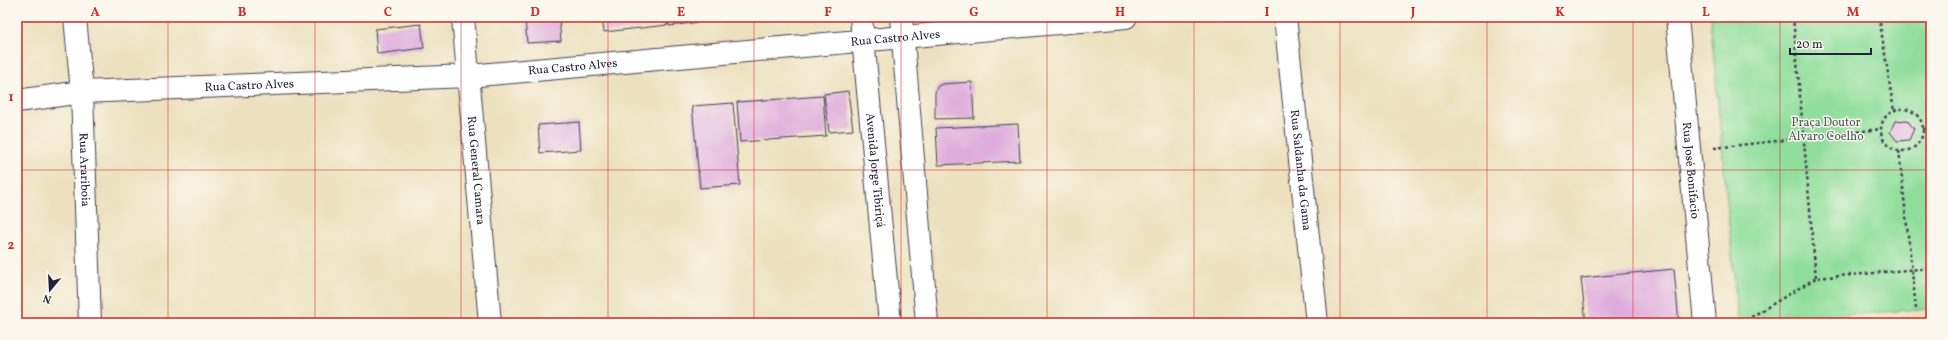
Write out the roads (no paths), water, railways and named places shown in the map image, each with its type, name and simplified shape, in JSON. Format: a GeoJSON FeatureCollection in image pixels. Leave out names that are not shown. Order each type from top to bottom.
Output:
{"type":"FeatureCollection","features":[{"type":"Feature","properties":{"kind":"street","name":"Rua Arariboia"},"geometry":{"type":"LineString","coordinates":[[75,17],[82,92],[90,323]]}},
{"type":"Feature","properties":{"kind":"street","name":"Rua General Camara"},"geometry":{"type":"LineString","coordinates":[[463,17],[490,323]]}},
{"type":"Feature","properties":{"kind":"street","name":"Avenida Jorge Tibiriçá"},"geometry":{"type":"LineString","coordinates":[[861,17],[890,323]]}},
{"type":"Feature","properties":{"kind":"street","name":"Rua Castro Alves"},"geometry":{"type":"LineString","coordinates":[[17,101],[82,92],[468,76],[863,41],[902,27],[1126,17]]}},
{"type":"Feature","properties":{"kind":"street","name":"Rua Saldanha da Gama"},"geometry":{"type":"LineString","coordinates":[[1285,17],[1317,323]]}},
{"type":"Feature","properties":{"kind":"street","name":"Rua José Bonifacio"},"geometry":{"type":"LineString","coordinates":[[1677,17],[1704,323]]}},
{"type":"Feature","properties":{"kind":"street"},"geometry":{"type":"LineString","coordinates":[[902,27],[927,323]]}},
{"type":"Feature","properties":{"kind":"park label","name":"Praça Doutor Alvaro Coelho"},"geometry":{"type":"Point","coordinates":[1826,129]}}]}
